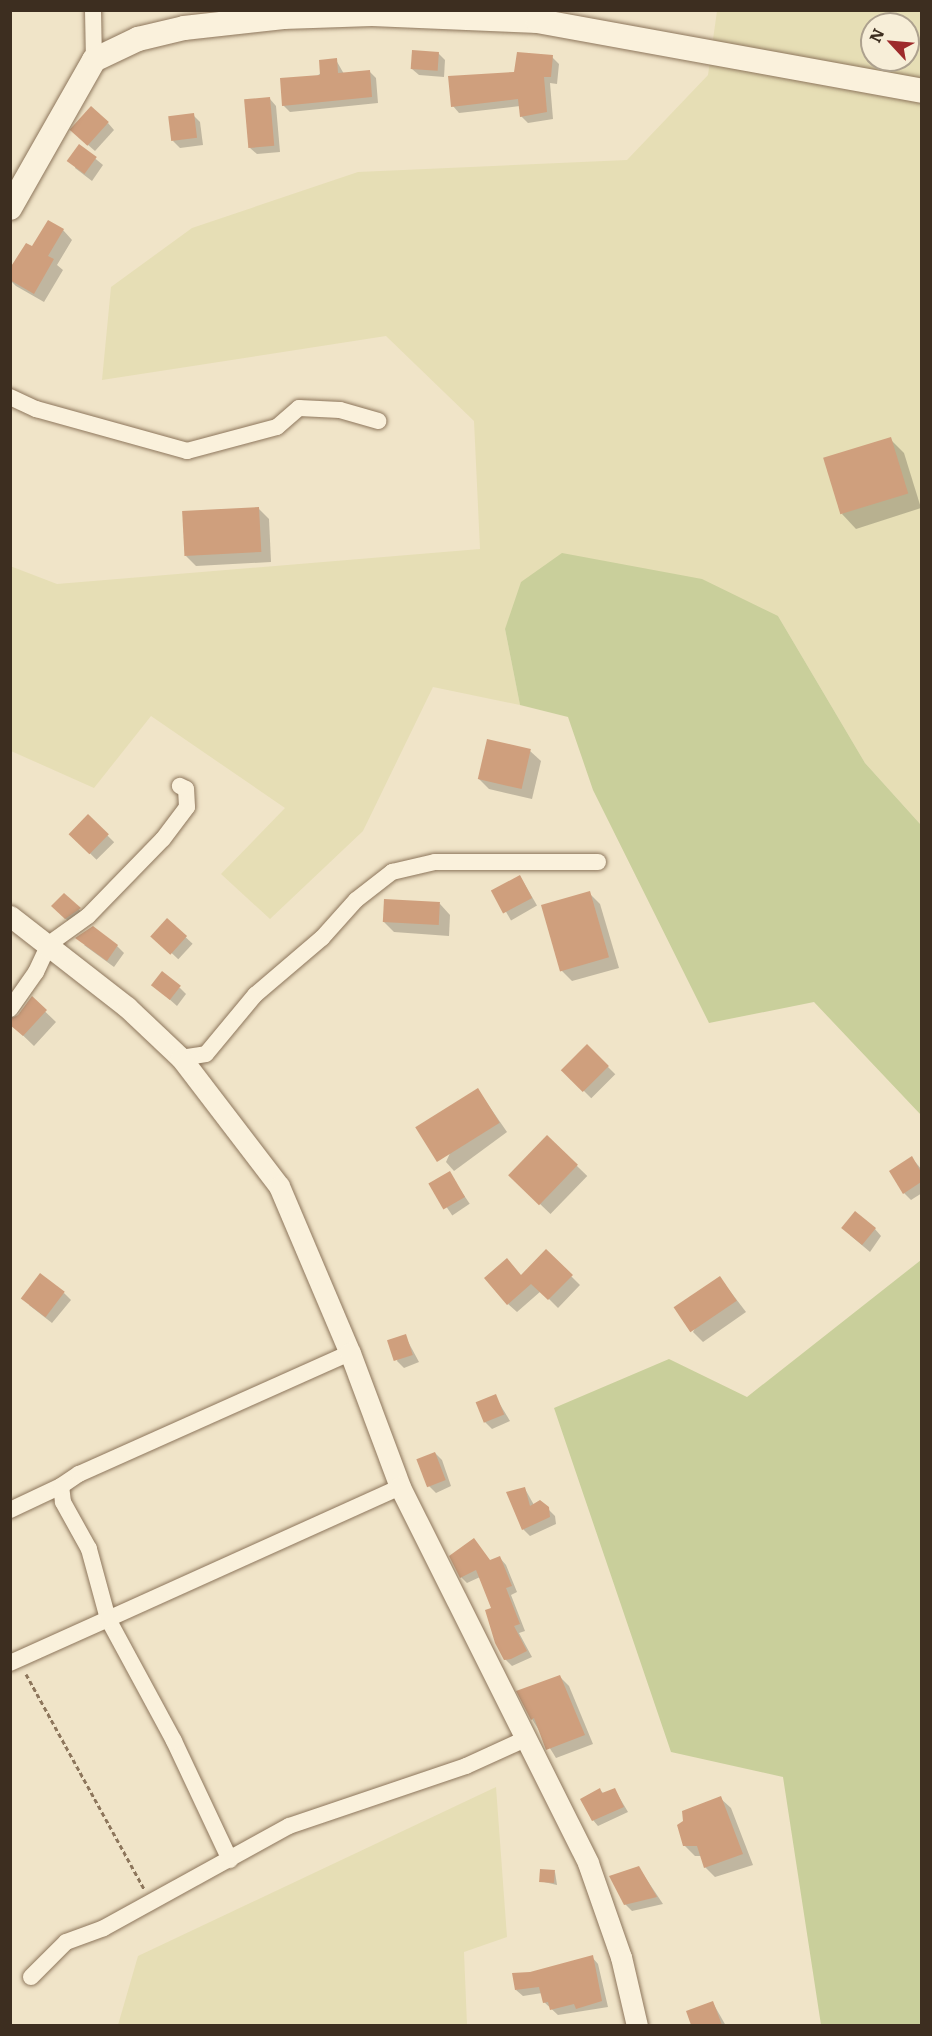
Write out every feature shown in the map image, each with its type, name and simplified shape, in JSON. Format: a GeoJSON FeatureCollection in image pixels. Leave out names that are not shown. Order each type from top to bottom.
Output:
{"type":"FeatureCollection","features":[{"type":"Feature","properties":{"kind":"main road"},"geometry":{"type":"LineString","coordinates":[[10,208],[94,60],[138,39],[184,28],[283,17],[395,14],[537,16],[921,91]]}},
{"type":"Feature","properties":{"kind":"street"},"geometry":{"type":"LineString","coordinates":[[93,10],[94,60]]}},
{"type":"Feature","properties":{"kind":"street"},"geometry":{"type":"LineString","coordinates":[[10,397],[36,409],[187,451],[277,427],[299,408],[340,410],[378,421]]}},
{"type":"Feature","properties":{"kind":"street"},"geometry":{"type":"LineString","coordinates":[[10,1009],[36,972],[49,944],[88,916],[163,839],[187,807],[186,789],[180,786]]}},
{"type":"Feature","properties":{"kind":"street"},"geometry":{"type":"LineString","coordinates":[[181,1058],[206,1054],[255,995],[322,938],[356,900],[392,872],[435,862],[598,862]]}},
{"type":"Feature","properties":{"kind":"street"},"geometry":{"type":"LineString","coordinates":[[10,916],[49,944],[127,1007],[181,1058],[279,1186],[350,1353],[400,1487],[472,1625],[523,1740],[588,1863],[621,1957],[638,2025]]}},
{"type":"Feature","properties":{"kind":"street"},"geometry":{"type":"LineString","coordinates":[[10,1510],[62,1486],[79,1474],[350,1353]]}},
{"type":"Feature","properties":{"kind":"street"},"geometry":{"type":"LineString","coordinates":[[62,1486],[63,1502],[89,1549],[108,1619],[174,1742],[230,1860]]}},
{"type":"Feature","properties":{"kind":"street"},"geometry":{"type":"LineString","coordinates":[[14,1661],[400,1487]]}},
{"type":"Feature","properties":{"kind":"street"},"geometry":{"type":"LineString","coordinates":[[31,1977],[45,1958],[66,1942],[104,1928],[289,1826],[466,1766],[523,1740]]}},
{"type":"Feature","properties":{"kind":"path"},"geometry":{"type":"LineString","coordinates":[[14,1661],[151,1901]]}},
{"type":"Feature","properties":{"kind":"shaded area"},"geometry":{"type":"Polygon","coordinates":[[[717,11],[921,11],[921,825],[865,763],[778,616],[505,629],[520,705],[433,687],[363,831],[270,919],[221,874],[285,808],[151,716],[94,788],[11,751],[10,566],[57,584],[480,549],[474,421],[386,336],[102,380],[111,287],[192,228],[358,172],[627,160],[708,75],[717,11]]]}},
{"type":"Feature","properties":{"kind":"shaded area"},"geometry":{"type":"Polygon","coordinates":[[[496,1787],[507,1937],[464,1952],[467,2025],[118,2025],[138,1956],[496,1787]]]}},
{"type":"Feature","properties":{"kind":"green space"},"geometry":{"type":"Polygon","coordinates":[[[562,553],[702,579],[778,616],[865,763],[921,825],[921,1115],[814,1002],[709,1023],[593,790],[568,717],[520,705],[505,629],[521,582],[562,553]]]}},
{"type":"Feature","properties":{"kind":"green space"},"geometry":{"type":"Polygon","coordinates":[[[921,1260],[921,2025],[821,2025],[783,1777],[671,1752],[554,1408],[669,1359],[747,1397],[921,1260]]]}},
{"type":"Feature","properties":{"kind":"building"},"geometry":{"type":"Polygon","coordinates":[[[412,50],[439,52],[438,71],[411,69],[412,50]]]}},
{"type":"Feature","properties":{"kind":"building"},"geometry":{"type":"Polygon","coordinates":[[[517,52],[553,55],[551,77],[544,77],[547,112],[520,117],[518,99],[451,107],[448,76],[514,72],[517,52]]]}},
{"type":"Feature","properties":{"kind":"building"},"geometry":{"type":"Polygon","coordinates":[[[337,58],[338,73],[370,70],[372,97],[282,106],[280,78],[320,75],[319,60],[337,58]]]}},
{"type":"Feature","properties":{"kind":"building"},"geometry":{"type":"Polygon","coordinates":[[[270,97],[274,146],[248,148],[244,99],[270,97]]]}},
{"type":"Feature","properties":{"kind":"building"},"geometry":{"type":"Polygon","coordinates":[[[91,106],[109,122],[87,146],[70,130],[91,106]]]}},
{"type":"Feature","properties":{"kind":"building"},"geometry":{"type":"Polygon","coordinates":[[[194,113],[197,138],[171,141],[168,116],[194,113]]]}},
{"type":"Feature","properties":{"kind":"building"},"geometry":{"type":"Polygon","coordinates":[[[79,144],[97,157],[84,174],[67,161],[79,144]]]}},
{"type":"Feature","properties":{"kind":"building"},"geometry":{"type":"Polygon","coordinates":[[[48,220],[64,229],[48,256],[54,259],[34,294],[10,280],[10,268],[26,243],[32,246],[48,220]]]}},
{"type":"Feature","properties":{"kind":"building"},"geometry":{"type":"Polygon","coordinates":[[[891,437],[908,493],[840,514],[823,458],[891,437]]]}},
{"type":"Feature","properties":{"kind":"building"},"geometry":{"type":"Polygon","coordinates":[[[259,507],[261,552],[184,556],[182,511],[259,507]]]}},
{"type":"Feature","properties":{"kind":"building"},"geometry":{"type":"Polygon","coordinates":[[[487,739],[531,749],[522,789],[478,779],[487,739]]]}},
{"type":"Feature","properties":{"kind":"building"},"geometry":{"type":"Polygon","coordinates":[[[88,814],[109,834],[89,854],[69,834],[88,814]]]}},
{"type":"Feature","properties":{"kind":"building"},"geometry":{"type":"Polygon","coordinates":[[[520,875],[532,898],[503,913],[491,890],[520,875]]]}},
{"type":"Feature","properties":{"kind":"building"},"geometry":{"type":"Polygon","coordinates":[[[590,891],[609,957],[560,971],[541,905],[590,891]]]}},
{"type":"Feature","properties":{"kind":"building"},"geometry":{"type":"Polygon","coordinates":[[[64,893],[81,908],[65,919],[51,906],[64,893]]]}},
{"type":"Feature","properties":{"kind":"building"},"geometry":{"type":"Polygon","coordinates":[[[384,899],[440,902],[439,925],[383,922],[384,899]]]}},
{"type":"Feature","properties":{"kind":"building"},"geometry":{"type":"Polygon","coordinates":[[[167,918],[187,936],[170,955],[150,937],[167,918]]]}},
{"type":"Feature","properties":{"kind":"building"},"geometry":{"type":"Polygon","coordinates":[[[93,926],[118,945],[107,961],[75,938],[93,926]]]}},
{"type":"Feature","properties":{"kind":"building"},"geometry":{"type":"Polygon","coordinates":[[[162,971],[181,986],[170,1000],[151,985],[162,971]]]}},
{"type":"Feature","properties":{"kind":"building"},"geometry":{"type":"Polygon","coordinates":[[[32,996],[47,1010],[23,1036],[10,1025],[10,1019],[18,1015],[32,996]]]}},
{"type":"Feature","properties":{"kind":"building"},"geometry":{"type":"Polygon","coordinates":[[[587,1044],[609,1066],[583,1092],[561,1070],[587,1044]]]}},
{"type":"Feature","properties":{"kind":"building"},"geometry":{"type":"Polygon","coordinates":[[[478,1088],[500,1123],[437,1162],[415,1127],[478,1088]]]}},
{"type":"Feature","properties":{"kind":"building"},"geometry":{"type":"Polygon","coordinates":[[[547,1135],[578,1165],[539,1205],[508,1175],[547,1135]]]}},
{"type":"Feature","properties":{"kind":"building"},"geometry":{"type":"Polygon","coordinates":[[[912,1156],[921,1172],[921,1182],[903,1194],[889,1171],[912,1156]]]}},
{"type":"Feature","properties":{"kind":"building"},"geometry":{"type":"Polygon","coordinates":[[[450,1171],[465,1197],[443,1209],[428,1184],[450,1171]]]}},
{"type":"Feature","properties":{"kind":"building"},"geometry":{"type":"Polygon","coordinates":[[[855,1211],[876,1228],[862,1245],[841,1228],[855,1211]]]}},
{"type":"Feature","properties":{"kind":"building"},"geometry":{"type":"Polygon","coordinates":[[[546,1249],[573,1275],[548,1300],[531,1284],[507,1305],[484,1278],[507,1258],[521,1275],[546,1249]]]}},
{"type":"Feature","properties":{"kind":"building"},"geometry":{"type":"Polygon","coordinates":[[[40,1273],[65,1292],[45,1317],[21,1299],[40,1273]]]}},
{"type":"Feature","properties":{"kind":"building"},"geometry":{"type":"Polygon","coordinates":[[[720,1276],[737,1301],[690,1332],[674,1307],[720,1276]]]}},
{"type":"Feature","properties":{"kind":"building"},"geometry":{"type":"Polygon","coordinates":[[[406,1334],[413,1355],[394,1361],[387,1340],[406,1334]]]}},
{"type":"Feature","properties":{"kind":"building"},"geometry":{"type":"Polygon","coordinates":[[[496,1394],[504,1414],[484,1423],[476,1402],[496,1394]]]}},
{"type":"Feature","properties":{"kind":"building"},"geometry":{"type":"Polygon","coordinates":[[[435,1452],[446,1480],[427,1487],[416,1459],[435,1452]]]}},
{"type":"Feature","properties":{"kind":"building"},"geometry":{"type":"Polygon","coordinates":[[[525,1487],[530,1506],[540,1500],[549,1507],[550,1517],[522,1530],[506,1492],[525,1487]]]}},
{"type":"Feature","properties":{"kind":"building"},"geometry":{"type":"Polygon","coordinates":[[[474,1538],[490,1560],[500,1556],[512,1586],[506,1588],[520,1624],[514,1626],[527,1651],[511,1659],[504,1660],[495,1643],[485,1610],[491,1608],[476,1570],[460,1578],[449,1556],[474,1538]]]}},
{"type":"Feature","properties":{"kind":"building"},"geometry":{"type":"Polygon","coordinates":[[[560,1675],[585,1735],[546,1750],[534,1718],[531,1720],[516,1691],[560,1675]]]}},
{"type":"Feature","properties":{"kind":"building"},"geometry":{"type":"Polygon","coordinates":[[[600,1788],[602,1793],[615,1788],[624,1807],[592,1821],[580,1799],[600,1788]]]}},
{"type":"Feature","properties":{"kind":"building"},"geometry":{"type":"Polygon","coordinates":[[[721,1796],[743,1854],[704,1868],[697,1846],[683,1846],[677,1825],[683,1821],[682,1811],[721,1796]]]}},
{"type":"Feature","properties":{"kind":"building"},"geometry":{"type":"Polygon","coordinates":[[[639,1866],[657,1897],[624,1905],[609,1876],[639,1866]]]}},
{"type":"Feature","properties":{"kind":"building"},"geometry":{"type":"Polygon","coordinates":[[[540,1869],[555,1870],[554,1883],[539,1882],[540,1869]]]}},
{"type":"Feature","properties":{"kind":"building"},"geometry":{"type":"Polygon","coordinates":[[[593,1955],[602,2001],[576,2009],[574,2004],[550,2010],[548,2002],[543,2003],[539,1987],[515,1990],[512,1973],[530,1972],[593,1955]]]}},
{"type":"Feature","properties":{"kind":"building"},"geometry":{"type":"Polygon","coordinates":[[[713,2001],[722,2025],[691,2025],[686,2011],[713,2001]]]}}]}
